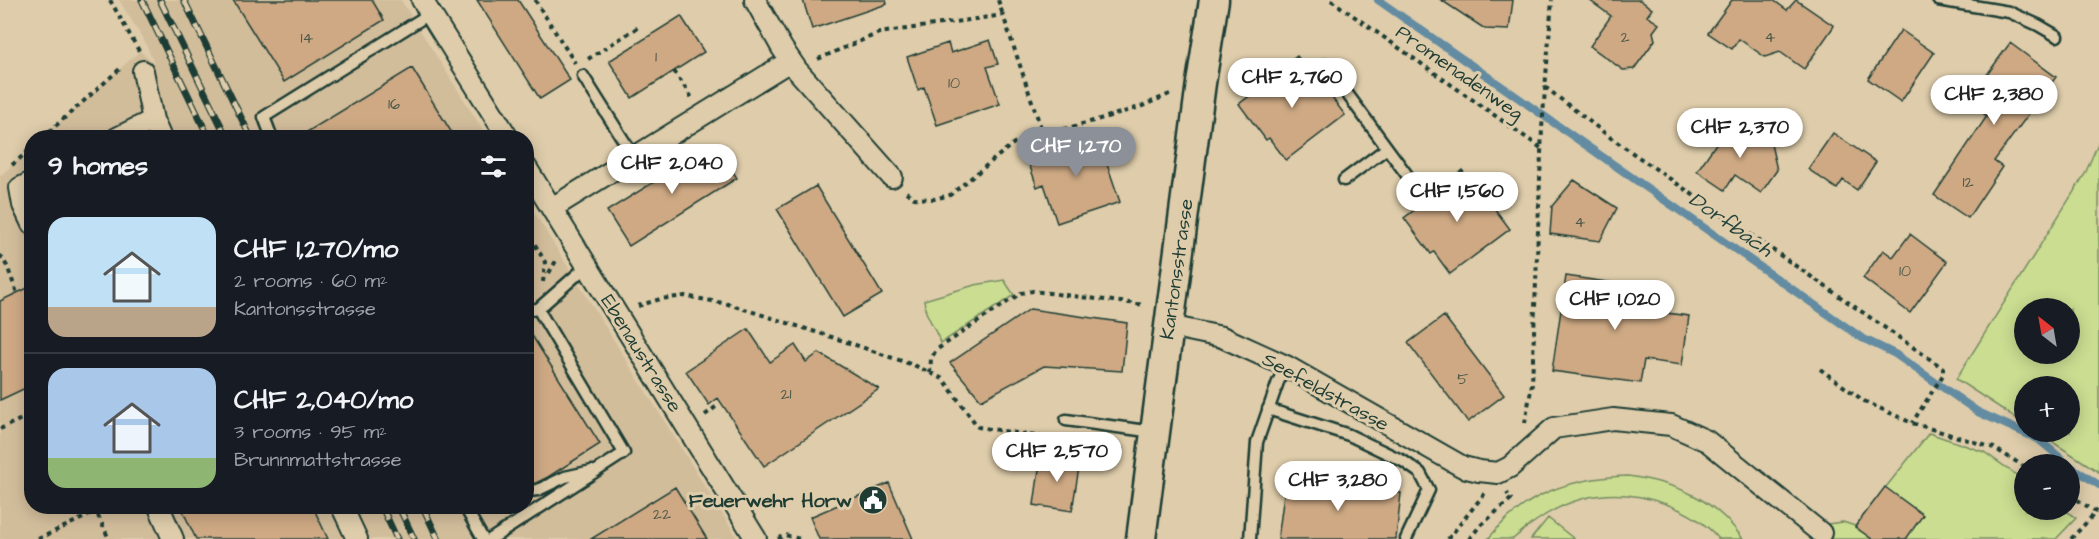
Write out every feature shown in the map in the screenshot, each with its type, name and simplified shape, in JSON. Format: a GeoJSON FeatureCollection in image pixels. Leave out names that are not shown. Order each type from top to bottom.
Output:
{"type":"FeatureCollection","features":[{"type":"Feature","properties":{"kind":"main road","name":"Kantonsstrasse"},"geometry":{"type":"LineString","coordinates":[[1141,539],[1145,442],[1162,316],[1214,0]]}},
{"type":"Feature","properties":{"kind":"street"},"geometry":{"type":"LineString","coordinates":[[755,0],[790,61],[892,177]]}},
{"type":"Feature","properties":{"kind":"street"},"geometry":{"type":"LineString","coordinates":[[426,6],[503,130]]}},
{"type":"Feature","properties":{"kind":"street"},"geometry":{"type":"LineString","coordinates":[[552,208],[790,61]]}},
{"type":"Feature","properties":{"kind":"street"},"geometry":{"type":"LineString","coordinates":[[137,65],[157,130]]}},
{"type":"Feature","properties":{"kind":"street"},"geometry":{"type":"LineString","coordinates":[[133,130],[153,120]]}},
{"type":"Feature","properties":{"kind":"street","name":"Ebenaustrasse"},"geometry":{"type":"LineString","coordinates":[[534,180],[756,539]]}},
{"type":"Feature","properties":{"kind":"street"},"geometry":{"type":"LineString","coordinates":[[24,186],[20,188],[24,207]]}},
{"type":"Feature","properties":{"kind":"street","name":"Seefeldstrasse"},"geometry":{"type":"LineString","coordinates":[[1162,316],[1222,338],[1286,366],[1463,467],[1479,471],[1498,473],[1510,467],[1554,428],[1613,419],[1671,425],[1707,441],[1821,533]]}},
{"type":"Feature","properties":{"kind":"street"},"geometry":{"type":"LineString","coordinates":[[162,514],[173,539]]}},
{"type":"Feature","properties":{"kind":"street"},"geometry":{"type":"LineString","coordinates":[[345,514],[357,539]]}},
{"type":"Feature","properties":{"kind":"lane"},"geometry":{"type":"LineString","coordinates":[[1938,0],[2009,12],[2057,36]]}},
{"type":"Feature","properties":{"kind":"lane"},"geometry":{"type":"LineString","coordinates":[[269,130],[264,117],[426,6]]}},
{"type":"Feature","properties":{"kind":"lane"},"geometry":{"type":"LineString","coordinates":[[1326,65],[1421,194]]}},
{"type":"Feature","properties":{"kind":"lane"},"geometry":{"type":"LineString","coordinates":[[584,76],[634,157]]}},
{"type":"Feature","properties":{"kind":"lane"},"geometry":{"type":"LineString","coordinates":[[1344,180],[1387,148]]}},
{"type":"Feature","properties":{"kind":"lane"},"geometry":{"type":"LineString","coordinates":[[534,308],[588,265]]}},
{"type":"Feature","properties":{"kind":"lane"},"geometry":{"type":"LineString","coordinates":[[534,313],[624,453],[534,511]]}},
{"type":"Feature","properties":{"kind":"lane"},"geometry":{"type":"LineString","coordinates":[[1250,539],[1257,442],[1286,366]]}},
{"type":"Feature","properties":{"kind":"lane"},"geometry":{"type":"LineString","coordinates":[[1268,410],[1349,435],[1403,461],[1420,473],[1429,490],[1406,539]]}},
{"type":"Feature","properties":{"kind":"lane"},"geometry":{"type":"LineString","coordinates":[[1066,420],[1145,442]]}},
{"type":"Feature","properties":{"kind":"lane"},"geometry":{"type":"LineString","coordinates":[[534,490],[565,477],[601,468]]}},
{"type":"Feature","properties":{"kind":"lane"},"geometry":{"type":"LineString","coordinates":[[469,514],[483,539]]}},
{"type":"Feature","properties":{"kind":"lane"},"geometry":{"type":"LineString","coordinates":[[491,539],[530,514]]}},
{"type":"Feature","properties":{"kind":"path"},"geometry":{"type":"LineString","coordinates":[[110,0],[140,51],[137,65]]}},
{"type":"Feature","properties":{"kind":"path"},"geometry":{"type":"LineString","coordinates":[[535,0],[584,76]]}},
{"type":"Feature","properties":{"kind":"path"},"geometry":{"type":"LineString","coordinates":[[998,0],[1043,134]]}},
{"type":"Feature","properties":{"kind":"path","name":"Promenadenweg"},"geometry":{"type":"LineString","coordinates":[[1331,0],[1542,148]]}},
{"type":"Feature","properties":{"kind":"path"},"geometry":{"type":"LineString","coordinates":[[1524,454],[1524,428],[1532,384],[1542,128],[1552,0]]}},
{"type":"Feature","properties":{"kind":"path"},"geometry":{"type":"LineString","coordinates":[[812,62],[879,33],[1003,15]]}},
{"type":"Feature","properties":{"kind":"path"},"geometry":{"type":"LineString","coordinates":[[577,66],[640,26]]}},
{"type":"Feature","properties":{"kind":"path"},"geometry":{"type":"LineString","coordinates":[[51,130],[122,67]]}},
{"type":"Feature","properties":{"kind":"path"},"geometry":{"type":"LineString","coordinates":[[674,71],[695,103]]}},
{"type":"Feature","properties":{"kind":"path"},"geometry":{"type":"LineString","coordinates":[[1545,87],[1611,138],[1943,368],[1943,375],[1912,423]]}},
{"type":"Feature","properties":{"kind":"path"},"geometry":{"type":"LineString","coordinates":[[892,177],[905,192],[914,198],[934,199],[950,195],[1014,143],[1102,118],[1157,100],[1167,94],[1176,93]]}},
{"type":"Feature","properties":{"kind":"path"},"geometry":{"type":"LineString","coordinates":[[8,169],[24,155]]}},
{"type":"Feature","properties":{"kind":"path"},"geometry":{"type":"LineString","coordinates":[[534,243],[545,262],[543,285],[561,250]]}},
{"type":"Feature","properties":{"kind":"path"},"geometry":{"type":"LineString","coordinates":[[0,255],[7,266],[17,293]]}},
{"type":"Feature","properties":{"kind":"path"},"geometry":{"type":"LineString","coordinates":[[930,373],[931,359],[936,350],[1021,293],[1033,291],[1162,316]]}},
{"type":"Feature","properties":{"kind":"path"},"geometry":{"type":"LineString","coordinates":[[619,316],[641,304],[685,296],[740,308],[838,339],[943,379],[978,427],[1145,442]]}},
{"type":"Feature","properties":{"kind":"path"},"geometry":{"type":"LineString","coordinates":[[1820,369],[1864,401],[1912,423],[1994,448],[2014,460]]}},
{"type":"Feature","properties":{"kind":"path"},"geometry":{"type":"LineString","coordinates":[[699,418],[717,406]]}},
{"type":"Feature","properties":{"kind":"path"},"geometry":{"type":"LineString","coordinates":[[0,429],[24,418]]}},
{"type":"Feature","properties":{"kind":"path"},"geometry":{"type":"LineString","coordinates":[[1448,539],[1483,494],[1491,488]]}},
{"type":"Feature","properties":{"kind":"path"},"geometry":{"type":"LineString","coordinates":[[1469,539],[1481,525],[1511,499],[1505,490]]}},
{"type":"Feature","properties":{"kind":"path"},"geometry":{"type":"LineString","coordinates":[[2071,539],[2098,513],[2080,501]]}},
{"type":"Feature","properties":{"kind":"path"},"geometry":{"type":"LineString","coordinates":[[38,539],[92,514]]}},
{"type":"Feature","properties":{"kind":"path"},"geometry":{"type":"LineString","coordinates":[[97,514],[109,539]]}},
{"type":"Feature","properties":{"kind":"path"},"geometry":{"type":"LineString","coordinates":[[777,539],[785,535],[800,539]]}},
{"type":"Feature","properties":{"kind":"shaded area"},"geometry":{"type":"Polygon","coordinates":[[[119,0],[401,0],[483,130],[51,130],[140,51],[154,63],[146,44],[119,0]]]}},
{"type":"Feature","properties":{"kind":"shaded area"},"geometry":{"type":"Polygon","coordinates":[[[24,154],[24,514],[534,514],[534,212],[738,539],[0,539],[0,176],[24,154]]]}},
{"type":"Feature","properties":{"kind":"green space"},"geometry":{"type":"Polygon","coordinates":[[[2099,141],[2099,472],[2080,460],[2080,454],[2071,454],[2052,442],[2080,442],[2080,376],[2014,376],[2014,417],[1956,379],[2085,174],[2099,141]]]}},
{"type":"Feature","properties":{"kind":"green space"},"geometry":{"type":"Polygon","coordinates":[[[1004,280],[1014,295],[941,343],[926,312],[924,300],[975,285],[1004,280]]]}},
{"type":"Feature","properties":{"kind":"green space"},"geometry":{"type":"Polygon","coordinates":[[[1929,433],[1984,452],[2014,473],[2014,520],[2074,520],[2056,539],[1817,539],[1827,524],[1843,522],[1855,526],[1929,433]]]}},
{"type":"Feature","properties":{"kind":"green space"},"geometry":{"type":"Polygon","coordinates":[[[1628,476],[1662,483],[1693,495],[1720,513],[1743,539],[1719,539],[1695,518],[1666,504],[1623,495],[1603,495],[1566,504],[1548,513],[1513,539],[1488,539],[1517,510],[1550,491],[1587,480],[1628,476]]]}},
{"type":"Feature","properties":{"kind":"green space"},"geometry":{"type":"Polygon","coordinates":[[[1548,518],[1574,539],[1531,539],[1548,518]]]}},
{"type":"Feature","properties":{"kind":"building"},"geometry":{"type":"Polygon","coordinates":[[[233,0],[372,0],[384,20],[284,82],[233,0]]]}},
{"type":"Feature","properties":{"kind":"building"},"geometry":{"type":"Polygon","coordinates":[[[477,0],[518,0],[570,80],[540,99],[477,0]]]}},
{"type":"Feature","properties":{"kind":"building"},"geometry":{"type":"Polygon","coordinates":[[[803,0],[886,0],[887,4],[812,29],[803,0]]]}},
{"type":"Feature","properties":{"kind":"building"},"geometry":{"type":"Polygon","coordinates":[[[1441,0],[1513,0],[1509,30],[1485,29],[1441,0]]]}},
{"type":"Feature","properties":{"kind":"building"},"geometry":{"type":"Polygon","coordinates":[[[1589,0],[1640,0],[1652,9],[1647,16],[1659,24],[1653,32],[1655,40],[1634,69],[1623,70],[1590,46],[1611,16],[1589,0]]]}},
{"type":"Feature","properties":{"kind":"building"},"geometry":{"type":"Polygon","coordinates":[[[1732,0],[1773,0],[1787,10],[1796,0],[1834,26],[1804,69],[1780,52],[1765,57],[1739,39],[1732,49],[1708,33],[1732,0]]]}},
{"type":"Feature","properties":{"kind":"building"},"geometry":{"type":"Polygon","coordinates":[[[681,16],[704,52],[632,98],[609,61],[681,16]]]}},
{"type":"Feature","properties":{"kind":"building"},"geometry":{"type":"Polygon","coordinates":[[[1901,30],[1934,53],[1901,102],[1868,79],[1901,30]]]}},
{"type":"Feature","properties":{"kind":"building"},"geometry":{"type":"Polygon","coordinates":[[[990,40],[998,64],[987,67],[1000,104],[937,125],[924,87],[918,90],[907,57],[948,43],[951,53],[990,40]]]}},
{"type":"Feature","properties":{"kind":"building"},"geometry":{"type":"Polygon","coordinates":[[[2010,43],[2056,77],[1994,161],[2002,167],[1968,218],[1934,195],[1987,116],[1967,102],[2010,43]]]}},
{"type":"Feature","properties":{"kind":"building"},"geometry":{"type":"Polygon","coordinates":[[[1297,56],[1345,115],[1286,160],[1269,138],[1266,140],[1239,104],[1297,56]]]}},
{"type":"Feature","properties":{"kind":"building"},"geometry":{"type":"Polygon","coordinates":[[[412,68],[450,130],[310,130],[412,68]]]}},
{"type":"Feature","properties":{"kind":"building"},"geometry":{"type":"Polygon","coordinates":[[[1733,119],[1771,144],[1777,170],[1761,193],[1735,175],[1725,190],[1697,171],[1733,119]]]}},
{"type":"Feature","properties":{"kind":"building"},"geometry":{"type":"Polygon","coordinates":[[[1833,133],[1876,162],[1857,190],[1843,180],[1837,189],[1808,169],[1833,133]]]}},
{"type":"Feature","properties":{"kind":"building"},"geometry":{"type":"Polygon","coordinates":[[[1109,137],[1117,161],[1107,164],[1120,202],[1057,223],[1044,184],[1037,187],[1026,155],[1068,141],[1071,150],[1109,137]]]}},
{"type":"Feature","properties":{"kind":"building"},"geometry":{"type":"Polygon","coordinates":[[[715,144],[737,178],[629,246],[607,211],[715,144]]]}},
{"type":"Feature","properties":{"kind":"building"},"geometry":{"type":"Polygon","coordinates":[[[1462,170],[1510,229],[1450,274],[1434,252],[1431,254],[1404,218],[1462,170]]]}},
{"type":"Feature","properties":{"kind":"building"},"geometry":{"type":"Polygon","coordinates":[[[1574,180],[1617,208],[1600,241],[1550,234],[1552,206],[1574,180]]]}},
{"type":"Feature","properties":{"kind":"building"},"geometry":{"type":"Polygon","coordinates":[[[816,186],[882,294],[843,317],[777,209],[816,186]]]}},
{"type":"Feature","properties":{"kind":"building"},"geometry":{"type":"Polygon","coordinates":[[[1910,234],[1947,262],[1910,313],[1863,278],[1883,250],[1893,257],[1910,234]]]}},
{"type":"Feature","properties":{"kind":"building"},"geometry":{"type":"Polygon","coordinates":[[[1566,276],[1654,289],[1651,311],[1689,316],[1682,365],[1644,360],[1640,383],[1552,371],[1566,276]]]}},
{"type":"Feature","properties":{"kind":"building"},"geometry":{"type":"Polygon","coordinates":[[[24,290],[24,389],[0,400],[0,301],[24,290]]]}},
{"type":"Feature","properties":{"kind":"building"},"geometry":{"type":"Polygon","coordinates":[[[1030,309],[1127,323],[1122,371],[1044,366],[981,400],[950,363],[1030,309]]]}},
{"type":"Feature","properties":{"kind":"building"},"geometry":{"type":"Polygon","coordinates":[[[1444,316],[1504,395],[1468,422],[1408,343],[1444,316]]]}},
{"type":"Feature","properties":{"kind":"building"},"geometry":{"type":"Polygon","coordinates":[[[748,329],[770,362],[795,345],[806,362],[819,353],[879,389],[764,466],[718,398],[709,405],[686,371],[748,329]]]}},
{"type":"Feature","properties":{"kind":"building"},"geometry":{"type":"Polygon","coordinates":[[[534,339],[600,444],[534,483],[534,339]]]}},
{"type":"Feature","properties":{"kind":"building"},"geometry":{"type":"Polygon","coordinates":[[[1041,455],[1080,461],[1072,511],[1034,505],[1041,455]]]}},
{"type":"Feature","properties":{"kind":"building"},"geometry":{"type":"Polygon","coordinates":[[[1286,479],[1401,493],[1396,539],[1278,539],[1286,479]]]}},
{"type":"Feature","properties":{"kind":"building","name":"Feuerwehr Horw"},"geometry":{"type":"Polygon","coordinates":[[[889,483],[913,539],[819,539],[810,517],[889,483]]]}},
{"type":"Feature","properties":{"kind":"building"},"geometry":{"type":"Polygon","coordinates":[[[675,487],[707,539],[591,539],[675,487]]]}},
{"type":"Feature","properties":{"kind":"building"},"geometry":{"type":"Polygon","coordinates":[[[1885,487],[1923,515],[1906,539],[1872,539],[1855,527],[1885,487]]]}},
{"type":"Feature","properties":{"kind":"building"},"geometry":{"type":"Polygon","coordinates":[[[184,514],[316,514],[328,539],[196,539],[184,514]]]}},
{"type":"Feature","properties":{"kind":"waterway","name":"Dorfbach"},"geometry":{"type":"LineString","coordinates":[[1378,0],[1862,338],[1895,354],[1978,412],[2038,439],[2056,454]]}},
{"type":"Feature","properties":{"kind":"waterway","name":"Dorfbach"},"geometry":{"type":"LineString","coordinates":[[2080,473],[2099,485]]}},
{"type":"Feature","properties":{"kind":"railway"},"geometry":{"type":"LineString","coordinates":[[142,0],[205,130]]}},
{"type":"Feature","properties":{"kind":"railway"},"geometry":{"type":"LineString","coordinates":[[160,0],[223,130]]}},
{"type":"Feature","properties":{"kind":"railway"},"geometry":{"type":"LineString","coordinates":[[184,0],[247,130]]}},
{"type":"Feature","properties":{"kind":"railway"},"geometry":{"type":"LineString","coordinates":[[385,514],[397,539]]}},
{"type":"Feature","properties":{"kind":"railway"},"geometry":{"type":"LineString","coordinates":[[402,514],[414,539]]}},
{"type":"Feature","properties":{"kind":"railway"},"geometry":{"type":"LineString","coordinates":[[426,514],[438,539]]}},
{"type":"Feature","properties":{"kind":"place","name":"Feuerwehr Horw"},"geometry":{"type":"Point","coordinates":[873,500]}}]}
